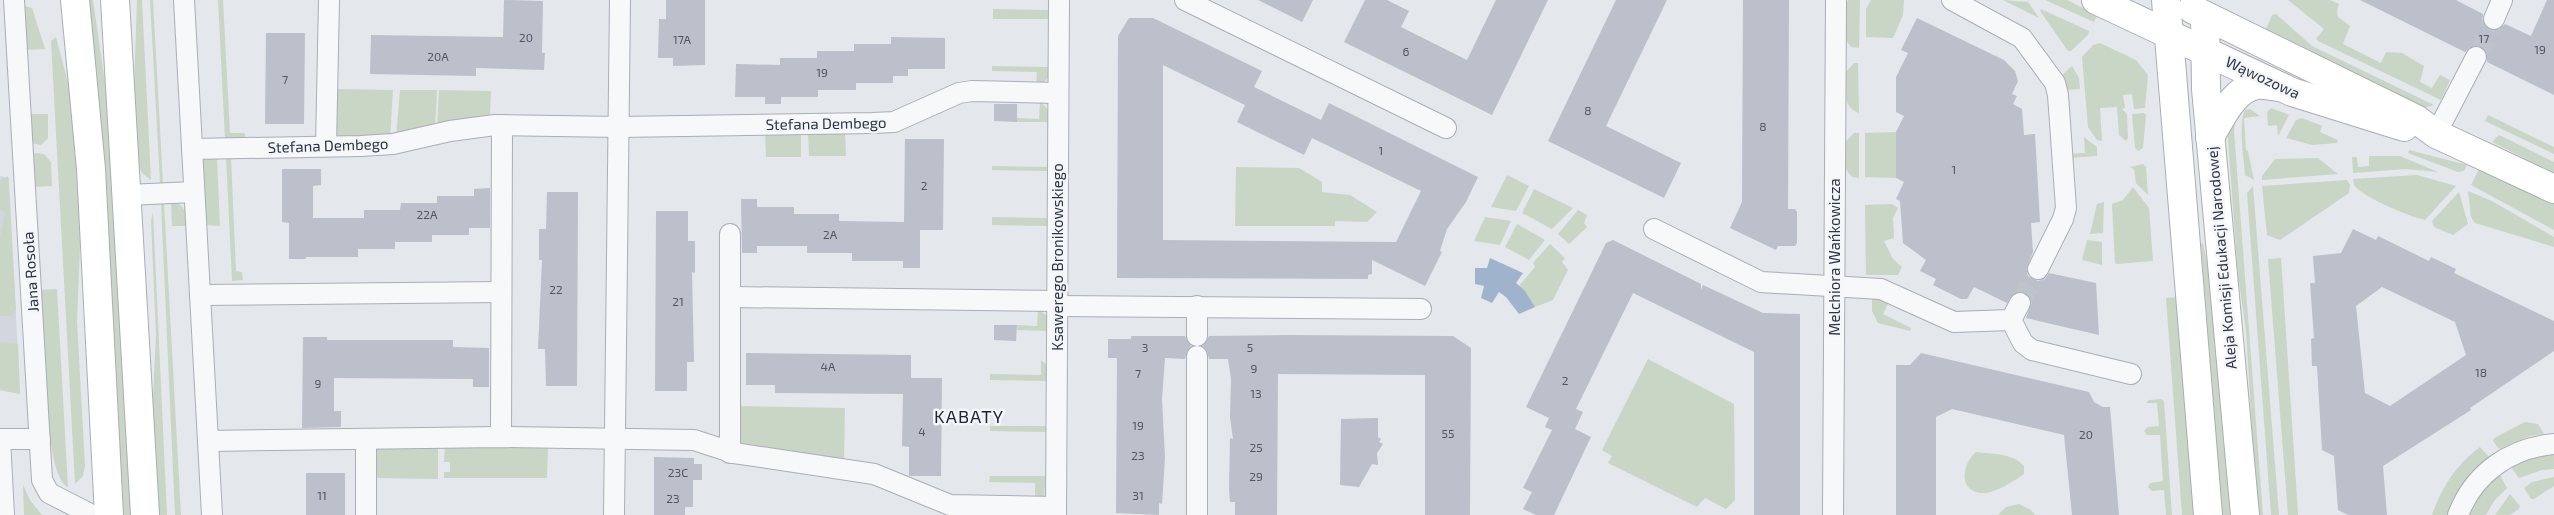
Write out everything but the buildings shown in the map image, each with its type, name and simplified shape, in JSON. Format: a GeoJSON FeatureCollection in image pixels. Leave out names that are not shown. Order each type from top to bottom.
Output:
{"type":"FeatureCollection","features":[{"type":"Feature","properties":{"kind":"street","name":"Jana Rosoła"},"geometry":{"type":"LineString","coordinates":[[14,0],[42,480],[45,488],[54,496],[92,515]]}},
{"type":"Feature","properties":{"kind":"street"},"geometry":{"type":"LineString","coordinates":[[75,0],[91,169],[110,515]]}},
{"type":"Feature","properties":{"kind":"street"},"geometry":{"type":"LineString","coordinates":[[115,0],[145,515]]}},
{"type":"Feature","properties":{"kind":"street"},"geometry":{"type":"LineString","coordinates":[[184,0],[212,515]]}},
{"type":"Feature","properties":{"kind":"street"},"geometry":{"type":"LineString","coordinates":[[326,146],[329,0]]}},
{"type":"Feature","properties":{"kind":"street"},"geometry":{"type":"LineString","coordinates":[[614,515],[620,0]]}},
{"type":"Feature","properties":{"kind":"street","name":"Ksawerego Bronikowskiego"},"geometry":{"type":"LineString","coordinates":[[1056,511],[1059,0]]}},
{"type":"Feature","properties":{"kind":"street"},"geometry":{"type":"LineString","coordinates":[[1185,0],[1446,128]]}},
{"type":"Feature","properties":{"kind":"street","name":"Melchiora Wańkowicza"},"geometry":{"type":"LineString","coordinates":[[1833,515],[1836,0]]}},
{"type":"Feature","properties":{"kind":"street"},"geometry":{"type":"LineString","coordinates":[[1952,0],[2022,38],[2030,45],[2057,88],[2066,208],[2063,219],[2038,269]]}},
{"type":"Feature","properties":{"kind":"street","name":"Wąwozowa"},"geometry":{"type":"LineString","coordinates":[[2096,0],[2283,87],[2340,109],[2414,130],[2436,134]]}},
{"type":"Feature","properties":{"kind":"street"},"geometry":{"type":"LineString","coordinates":[[2166,0],[2208,515]]}},
{"type":"Feature","properties":{"kind":"street","name":"Wąwozowa"},"geometry":{"type":"LineString","coordinates":[[2172,0],[2205,8],[2416,119],[2436,134],[2554,189]]}},
{"type":"Feature","properties":{"kind":"street"},"geometry":{"type":"LineString","coordinates":[[2494,19],[2502,0]]}},
{"type":"Feature","properties":{"kind":"street","name":"Aleja Komisji Edukacji Narodowej"},"geometry":{"type":"LineString","coordinates":[[2205,8],[2210,137],[2245,515]]}},
{"type":"Feature","properties":{"kind":"street"},"geometry":{"type":"LineString","coordinates":[[2436,134],[2476,57]]}},
{"type":"Feature","properties":{"kind":"street"},"geometry":{"type":"LineString","coordinates":[[2210,137],[2226,109],[2242,92],[2257,85],[2283,87]]}},
{"type":"Feature","properties":{"kind":"street","name":"Stefana Dembego"},"geometry":{"type":"LineString","coordinates":[[192,149],[392,144],[450,131],[502,125],[619,126],[894,122],[959,93],[972,91],[1057,93]]}},
{"type":"Feature","properties":{"kind":"street"},"geometry":{"type":"LineString","coordinates":[[501,437],[502,125]]}},
{"type":"Feature","properties":{"kind":"street"},"geometry":{"type":"LineString","coordinates":[[127,195],[194,192]]}},
{"type":"Feature","properties":{"kind":"street"},"geometry":{"type":"LineString","coordinates":[[1654,229],[1761,282],[1872,288],[1891,292],[1954,322],[2015,311],[2023,343],[2032,350],[2131,374]]}},
{"type":"Feature","properties":{"kind":"street"},"geometry":{"type":"LineString","coordinates":[[730,234],[732,297],[730,453]]}},
{"type":"Feature","properties":{"kind":"street"},"geometry":{"type":"LineString","coordinates":[[200,295],[501,292]]}},
{"type":"Feature","properties":{"kind":"street"},"geometry":{"type":"LineString","coordinates":[[732,297],[1421,309]]}},
{"type":"Feature","properties":{"kind":"street"},"geometry":{"type":"LineString","coordinates":[[1197,306],[1197,336]]}},
{"type":"Feature","properties":{"kind":"street"},"geometry":{"type":"LineString","coordinates":[[1197,356],[1198,515]]}},
{"type":"Feature","properties":{"kind":"street"},"geometry":{"type":"LineString","coordinates":[[208,441],[501,437],[694,440],[730,453],[874,474],[950,505],[1056,511]]}},
{"type":"Feature","properties":{"kind":"street"},"geometry":{"type":"LineString","coordinates":[[4,515],[0,439],[40,439]]}},
{"type":"Feature","properties":{"kind":"street"},"geometry":{"type":"LineString","coordinates":[[366,440],[366,515]]}},
{"type":"Feature","properties":{"kind":"street"},"geometry":{"type":"LineString","coordinates":[[2458,515],[2464,501],[2479,479],[2498,462],[2515,452],[2534,446],[2554,444]]}},
{"type":"Feature","properties":{"kind":"shaded area"},"geometry":{"type":"Polygon","coordinates":[[[0,176],[9,178],[20,394],[0,390],[0,176]]]}},
{"type":"Feature","properties":{"kind":"green space"},"geometry":{"type":"Polygon","coordinates":[[[86,0],[93,0],[107,96],[132,515],[125,515],[121,512],[86,0]]]}},
{"type":"Feature","properties":{"kind":"green space"},"geometry":{"type":"Polygon","coordinates":[[[137,0],[142,0],[151,180],[142,173],[138,163],[134,86],[137,0]]]}},
{"type":"Feature","properties":{"kind":"green space"},"geometry":{"type":"Polygon","coordinates":[[[150,0],[153,0],[163,183],[160,183],[150,0]]]}},
{"type":"Feature","properties":{"kind":"green space"},"geometry":{"type":"Polygon","coordinates":[[[218,0],[223,0],[230,133],[245,133],[245,138],[225,139],[218,0]]]}},
{"type":"Feature","properties":{"kind":"green space"},"geometry":{"type":"Polygon","coordinates":[[[1848,0],[1860,0],[1859,48],[1851,47],[1844,38],[1845,7],[1848,0]]]}},
{"type":"Feature","properties":{"kind":"green space"},"geometry":{"type":"Polygon","coordinates":[[[1871,0],[1904,0],[1903,15],[1893,38],[1866,37],[1866,9],[1871,0]]]}},
{"type":"Feature","properties":{"kind":"green space"},"geometry":{"type":"Polygon","coordinates":[[[2003,0],[2028,2],[2039,18],[2003,0]]]}},
{"type":"Feature","properties":{"kind":"green space"},"geometry":{"type":"Polygon","coordinates":[[[2045,0],[2067,0],[2097,15],[2094,22],[2045,0]]]}},
{"type":"Feature","properties":{"kind":"green space"},"geometry":{"type":"Polygon","coordinates":[[[2288,0],[2330,0],[2339,4],[2338,17],[2350,26],[2343,44],[2381,63],[2386,52],[2402,53],[2424,66],[2420,82],[2432,88],[2440,75],[2450,80],[2441,100],[2318,41],[2316,39],[2324,29],[2288,0]]]}},
{"type":"Feature","properties":{"kind":"green space"},"geometry":{"type":"Polygon","coordinates":[[[25,6],[32,8],[45,49],[25,50],[25,6]]]}},
{"type":"Feature","properties":{"kind":"green space"},"geometry":{"type":"Polygon","coordinates":[[[993,9],[1049,10],[1049,19],[993,19],[993,9]]]}},
{"type":"Feature","properties":{"kind":"green space"},"geometry":{"type":"Polygon","coordinates":[[[2041,9],[2089,31],[2088,35],[2071,51],[2068,51],[2040,11],[2041,9]]]}},
{"type":"Feature","properties":{"kind":"green space"},"geometry":{"type":"Polygon","coordinates":[[[2276,14],[2312,46],[2434,105],[2424,108],[2266,29],[2272,15],[2276,14]]]}},
{"type":"Feature","properties":{"kind":"green space"},"geometry":{"type":"Polygon","coordinates":[[[56,37],[70,91],[81,223],[77,321],[85,466],[83,476],[75,484],[51,41],[56,37]]]}},
{"type":"Feature","properties":{"kind":"green space"},"geometry":{"type":"Polygon","coordinates":[[[2100,43],[2136,60],[2148,75],[2145,108],[2134,109],[2132,94],[2123,95],[2125,108],[2122,109],[2127,114],[2128,138],[2126,141],[2119,135],[2117,107],[2100,108],[2102,141],[2097,140],[2088,127],[2082,57],[2093,45],[2100,43]]]}},
{"type":"Feature","properties":{"kind":"green space"},"geometry":{"type":"Polygon","coordinates":[[[1854,63],[1858,63],[1859,113],[1849,106],[1845,96],[1846,72],[1854,63]]]}},
{"type":"Feature","properties":{"kind":"green space"},"geometry":{"type":"Polygon","coordinates":[[[992,66],[1049,67],[1049,76],[1042,85],[1036,86],[1037,72],[992,71],[992,66]]]}},
{"type":"Feature","properties":{"kind":"green space"},"geometry":{"type":"Polygon","coordinates":[[[2072,66],[2079,78],[2080,89],[2064,90],[2060,77],[2072,66]]]}},
{"type":"Feature","properties":{"kind":"green space"},"geometry":{"type":"Polygon","coordinates":[[[335,89],[393,90],[390,139],[333,142],[335,89]]]}},
{"type":"Feature","properties":{"kind":"green space"},"geometry":{"type":"Polygon","coordinates":[[[400,90],[437,90],[435,128],[396,137],[400,90]]]}},
{"type":"Feature","properties":{"kind":"green space"},"geometry":{"type":"Polygon","coordinates":[[[439,90],[491,91],[490,115],[437,128],[439,90]]]}},
{"type":"Feature","properties":{"kind":"green space"},"geometry":{"type":"Polygon","coordinates":[[[1040,101],[1048,110],[1049,122],[1016,122],[1017,118],[1039,119],[1040,101]]]}},
{"type":"Feature","properties":{"kind":"green space"},"geometry":{"type":"Polygon","coordinates":[[[2271,108],[2289,115],[2278,136],[2277,125],[2268,126],[2267,112],[2271,108]]]}},
{"type":"Feature","properties":{"kind":"green space"},"geometry":{"type":"Polygon","coordinates":[[[2250,109],[2260,116],[2244,118],[2246,150],[2248,151],[2254,180],[2245,175],[2242,141],[2243,116],[2245,110],[2250,109]]]}},
{"type":"Feature","properties":{"kind":"green space"},"geometry":{"type":"Polygon","coordinates":[[[2144,113],[2146,115],[2143,148],[2138,151],[2135,148],[2132,114],[2144,113]]]}},
{"type":"Feature","properties":{"kind":"green space"},"geometry":{"type":"Polygon","coordinates":[[[29,114],[48,114],[48,138],[41,145],[31,143],[29,114]]]}},
{"type":"Feature","properties":{"kind":"green space"},"geometry":{"type":"Polygon","coordinates":[[[2236,115],[2234,131],[2263,515],[2257,515],[2246,331],[2238,275],[2228,140],[2228,132],[2236,115]]]}},
{"type":"Feature","properties":{"kind":"green space"},"geometry":{"type":"Polygon","coordinates":[[[2488,115],[2554,147],[2554,154],[2485,121],[2488,115]]]}},
{"type":"Feature","properties":{"kind":"green space"},"geometry":{"type":"Polygon","coordinates":[[[2302,118],[2322,126],[2320,132],[2338,140],[2337,143],[2312,145],[2286,138],[2296,120],[2302,118]]]}},
{"type":"Feature","properties":{"kind":"green space"},"geometry":{"type":"Polygon","coordinates":[[[808,131],[845,131],[846,156],[809,156],[808,131]]]}},
{"type":"Feature","properties":{"kind":"green space"},"geometry":{"type":"Polygon","coordinates":[[[765,132],[801,132],[801,157],[766,157],[765,132]]]}},
{"type":"Feature","properties":{"kind":"green space"},"geometry":{"type":"Polygon","coordinates":[[[1896,132],[1896,178],[1865,177],[1865,133],[1896,132]]]}},
{"type":"Feature","properties":{"kind":"green space"},"geometry":{"type":"Polygon","coordinates":[[[1854,133],[1859,133],[1859,178],[1852,177],[1844,167],[1846,141],[1854,133]]]}},
{"type":"Feature","properties":{"kind":"green space"},"geometry":{"type":"Polygon","coordinates":[[[2499,135],[2554,162],[2554,173],[2492,142],[2499,135]]]}},
{"type":"Feature","properties":{"kind":"green space"},"geometry":{"type":"Polygon","coordinates":[[[2084,137],[2097,147],[2097,156],[2070,158],[2069,154],[2085,153],[2084,137]]]}},
{"type":"Feature","properties":{"kind":"green space"},"geometry":{"type":"Polygon","coordinates":[[[2409,150],[2467,165],[2464,171],[2458,172],[2408,153],[2409,150]]]}},
{"type":"Feature","properties":{"kind":"green space"},"geometry":{"type":"Polygon","coordinates":[[[35,153],[44,154],[51,162],[52,186],[32,187],[32,157],[35,153]]]}},
{"type":"Feature","properties":{"kind":"green space"},"geometry":{"type":"Polygon","coordinates":[[[2369,156],[2400,156],[2438,172],[2406,169],[2353,173],[2352,157],[2357,157],[2358,167],[2369,166],[2369,156]]]}},
{"type":"Feature","properties":{"kind":"green space"},"geometry":{"type":"Polygon","coordinates":[[[217,157],[220,226],[205,225],[202,159],[217,157]]]}},
{"type":"Feature","properties":{"kind":"green space"},"geometry":{"type":"Polygon","coordinates":[[[226,157],[231,157],[236,271],[242,272],[243,280],[232,281],[226,157]]]}},
{"type":"Feature","properties":{"kind":"green space"},"geometry":{"type":"Polygon","coordinates":[[[2318,158],[2338,174],[2262,180],[2262,176],[2275,159],[2318,158]]]}},
{"type":"Feature","properties":{"kind":"green space"},"geometry":{"type":"Polygon","coordinates":[[[2143,164],[2146,167],[2148,195],[2136,183],[2134,169],[2130,167],[2143,164]]]}},
{"type":"Feature","properties":{"kind":"green space"},"geometry":{"type":"Polygon","coordinates":[[[992,166],[1048,167],[1048,171],[992,170],[992,166]]]}},
{"type":"Feature","properties":{"kind":"green space"},"geometry":{"type":"Polygon","coordinates":[[[1236,167],[1299,168],[1322,182],[1322,192],[1350,195],[1377,212],[1367,222],[1335,221],[1335,226],[1235,226],[1236,167]]]}},
{"type":"Feature","properties":{"kind":"green space"},"geometry":{"type":"Polygon","coordinates":[[[2479,169],[2554,204],[2554,230],[2471,185],[2479,169]]]}},
{"type":"Feature","properties":{"kind":"green space"},"geometry":{"type":"Polygon","coordinates":[[[1507,175],[1529,186],[1516,211],[1491,207],[1507,175]]]}},
{"type":"Feature","properties":{"kind":"green space"},"geometry":{"type":"Polygon","coordinates":[[[2417,175],[2456,186],[2425,220],[2376,201],[2359,190],[2354,185],[2353,179],[2417,175]]]}},
{"type":"Feature","properties":{"kind":"green space"},"geometry":{"type":"Polygon","coordinates":[[[8,176],[16,310],[12,316],[0,316],[0,237],[5,212],[0,210],[0,181],[8,176]]]}},
{"type":"Feature","properties":{"kind":"green space"},"geometry":{"type":"Polygon","coordinates":[[[2347,180],[2350,185],[2349,193],[2280,240],[2267,235],[2262,186],[2347,180]]]}},
{"type":"Feature","properties":{"kind":"green space"},"geometry":{"type":"Polygon","coordinates":[[[2253,186],[2279,515],[2271,515],[2247,193],[2253,186]]]}},
{"type":"Feature","properties":{"kind":"green space"},"geometry":{"type":"Polygon","coordinates":[[[2133,187],[2149,208],[2153,261],[2117,264],[2115,263],[2112,204],[2123,200],[2133,187]]]}},
{"type":"Feature","properties":{"kind":"green space"},"geometry":{"type":"Polygon","coordinates":[[[1534,189],[1573,208],[1552,229],[1522,213],[1534,189]]]}},
{"type":"Feature","properties":{"kind":"green space"},"geometry":{"type":"Polygon","coordinates":[[[2468,191],[2492,201],[2554,237],[2554,247],[2475,223],[2471,217],[2468,191]]]}},
{"type":"Feature","properties":{"kind":"green space"},"geometry":{"type":"Polygon","coordinates":[[[2459,192],[2468,224],[2453,235],[2434,227],[2432,221],[2459,192]]]}},
{"type":"Feature","properties":{"kind":"green space"},"geometry":{"type":"Polygon","coordinates":[[[171,202],[182,207],[188,226],[172,226],[171,202]]]}},
{"type":"Feature","properties":{"kind":"green space"},"geometry":{"type":"Polygon","coordinates":[[[2104,202],[2103,233],[2090,234],[2097,204],[2104,202]]]}},
{"type":"Feature","properties":{"kind":"green space"},"geometry":{"type":"Polygon","coordinates":[[[161,203],[164,203],[181,515],[175,515],[161,203]]]}},
{"type":"Feature","properties":{"kind":"green space"},"geometry":{"type":"Polygon","coordinates":[[[1892,204],[1898,208],[1893,218],[1894,238],[1884,241],[1893,259],[1902,267],[1898,275],[1866,275],[1865,205],[1892,204]]]}},
{"type":"Feature","properties":{"kind":"green space"},"geometry":{"type":"Polygon","coordinates":[[[1578,210],[1587,215],[1584,223],[1587,227],[1569,244],[1558,234],[1578,210]]]}},
{"type":"Feature","properties":{"kind":"green space"},"geometry":{"type":"Polygon","coordinates":[[[153,212],[167,515],[157,515],[152,415],[156,335],[151,221],[153,212]]]}},
{"type":"Feature","properties":{"kind":"green space"},"geometry":{"type":"Polygon","coordinates":[[[992,217],[1048,218],[1048,226],[992,225],[992,217]]]}},
{"type":"Feature","properties":{"kind":"green space"},"geometry":{"type":"Polygon","coordinates":[[[1485,217],[1511,221],[1500,245],[1474,241],[1485,217]]]}},
{"type":"Feature","properties":{"kind":"green space"},"geometry":{"type":"Polygon","coordinates":[[[1517,224],[1545,240],[1529,260],[1505,247],[1517,224]]]}},
{"type":"Feature","properties":{"kind":"green space"},"geometry":{"type":"Polygon","coordinates":[[[2087,240],[2102,242],[2102,265],[2082,260],[2087,240]]]}},
{"type":"Feature","properties":{"kind":"green space"},"geometry":{"type":"Polygon","coordinates":[[[2203,243],[2214,299],[2232,515],[2222,515],[2201,244],[2203,243]]]}},
{"type":"Feature","properties":{"kind":"green space"},"geometry":{"type":"Polygon","coordinates":[[[1550,244],[1565,258],[1562,262],[1568,270],[1553,300],[1535,307],[1519,286],[1535,267],[1533,263],[1550,244]]]}},
{"type":"Feature","properties":{"kind":"green space"},"geometry":{"type":"Polygon","coordinates":[[[2281,258],[2298,515],[2288,515],[2268,259],[2281,258]]]}},
{"type":"Feature","properties":{"kind":"green space"},"geometry":{"type":"Polygon","coordinates":[[[57,289],[68,487],[60,479],[51,441],[46,392],[44,330],[38,290],[57,289]]]}},
{"type":"Feature","properties":{"kind":"green space"},"geometry":{"type":"Polygon","coordinates":[[[1875,296],[1890,300],[1883,314],[1911,328],[1910,331],[1878,323],[1872,311],[1872,299],[1875,296]]]}},
{"type":"Feature","properties":{"kind":"green space"},"geometry":{"type":"Polygon","coordinates":[[[2176,297],[2180,315],[2195,515],[2182,515],[2166,298],[2176,297]]]}},
{"type":"Feature","properties":{"kind":"green space"},"geometry":{"type":"Polygon","coordinates":[[[1038,309],[1047,316],[1047,331],[1017,330],[1017,325],[1037,326],[1038,309]]]}},
{"type":"Feature","properties":{"kind":"green space"},"geometry":{"type":"Polygon","coordinates":[[[0,342],[18,344],[20,394],[0,390],[0,342]]]}},
{"type":"Feature","properties":{"kind":"green space"},"geometry":{"type":"Polygon","coordinates":[[[1648,359],[1734,404],[1735,500],[1726,509],[1705,498],[1697,507],[1608,463],[1612,456],[1602,450],[1648,359]]]}},
{"type":"Feature","properties":{"kind":"green space"},"geometry":{"type":"Polygon","coordinates":[[[1041,360],[1047,365],[1047,381],[990,380],[990,374],[1041,375],[1041,360]]]}},
{"type":"Feature","properties":{"kind":"green space"},"geometry":{"type":"Polygon","coordinates":[[[2161,399],[2164,401],[2172,515],[2166,515],[2164,490],[2152,491],[2148,487],[2150,483],[2163,481],[2160,435],[2147,435],[2144,431],[2148,427],[2159,426],[2157,403],[2146,403],[2149,400],[2161,399]]]}},
{"type":"Feature","properties":{"kind":"green space"},"geometry":{"type":"Polygon","coordinates":[[[736,406],[845,408],[844,462],[745,447],[738,439],[736,406]]]}},
{"type":"Feature","properties":{"kind":"green space"},"geometry":{"type":"Polygon","coordinates":[[[2525,422],[2538,424],[2544,434],[2530,436],[2499,449],[2493,441],[2494,438],[2525,422]]]}},
{"type":"Feature","properties":{"kind":"green space"},"geometry":{"type":"Polygon","coordinates":[[[990,426],[1046,426],[1047,432],[990,431],[990,426]]]}},
{"type":"Feature","properties":{"kind":"green space"},"geometry":{"type":"Polygon","coordinates":[[[445,446],[548,446],[547,478],[444,478],[444,472],[450,472],[450,462],[444,462],[445,446]]]}},
{"type":"Feature","properties":{"kind":"green space"},"geometry":{"type":"Polygon","coordinates":[[[379,447],[438,447],[438,479],[374,478],[376,449],[379,447]]]}},
{"type":"Feature","properties":{"kind":"green space"},"geometry":{"type":"Polygon","coordinates":[[[2480,447],[2489,457],[2475,469],[2458,490],[2447,515],[2432,515],[2440,495],[2451,477],[2464,461],[2480,447]]]}},
{"type":"Feature","properties":{"kind":"green space"},"geometry":{"type":"Polygon","coordinates":[[[1976,452],[2008,456],[2024,466],[2024,474],[1995,491],[1976,492],[1966,484],[1965,471],[1967,464],[1976,452]]]}},
{"type":"Feature","properties":{"kind":"green space"},"geometry":{"type":"Polygon","coordinates":[[[2554,453],[2554,469],[2542,470],[2519,478],[2510,466],[2525,459],[2554,453]]]}},
{"type":"Feature","properties":{"kind":"green space"},"geometry":{"type":"Polygon","coordinates":[[[2499,473],[2507,488],[2494,501],[2486,515],[2468,515],[2477,497],[2499,473]]]}},
{"type":"Feature","properties":{"kind":"green space"},"geometry":{"type":"Polygon","coordinates":[[[990,476],[1046,476],[1044,497],[1035,497],[1035,483],[989,482],[990,476]]]}},
{"type":"Feature","properties":{"kind":"green space"},"geometry":{"type":"Polygon","coordinates":[[[2554,477],[2554,486],[2534,499],[2531,499],[2524,488],[2532,482],[2554,477]]]}},
{"type":"Feature","properties":{"kind":"green space"},"geometry":{"type":"Polygon","coordinates":[[[23,485],[30,500],[42,515],[24,515],[23,485]]]}},
{"type":"Feature","properties":{"kind":"green space"},"geometry":{"type":"Polygon","coordinates":[[[2510,494],[2520,506],[2519,509],[2510,515],[2495,515],[2510,494]]]}},
{"type":"Feature","properties":{"kind":"green space"},"geometry":{"type":"Polygon","coordinates":[[[2019,504],[2031,510],[2035,515],[1998,515],[2006,507],[2019,504]]]}},
{"type":"Feature","properties":{"kind":"water"},"geometry":{"type":"Polygon","coordinates":[[[1490,258],[1523,273],[1516,283],[1525,291],[1535,307],[1519,314],[1506,297],[1499,292],[1492,303],[1481,298],[1484,286],[1475,284],[1475,268],[1487,268],[1490,258]]]}},
{"type":"Feature","properties":{"kind":"tunnel"},"geometry":{"type":"LineString","coordinates":[[2476,57],[2494,19]]}},
{"type":"Feature","properties":{"kind":"tunnel"},"geometry":{"type":"LineString","coordinates":[[2020,303],[2038,269]]}},
{"type":"Feature","properties":{"kind":"district","name":"KABATY"},"geometry":{"type":"Point","coordinates":[969,416]}}]}
